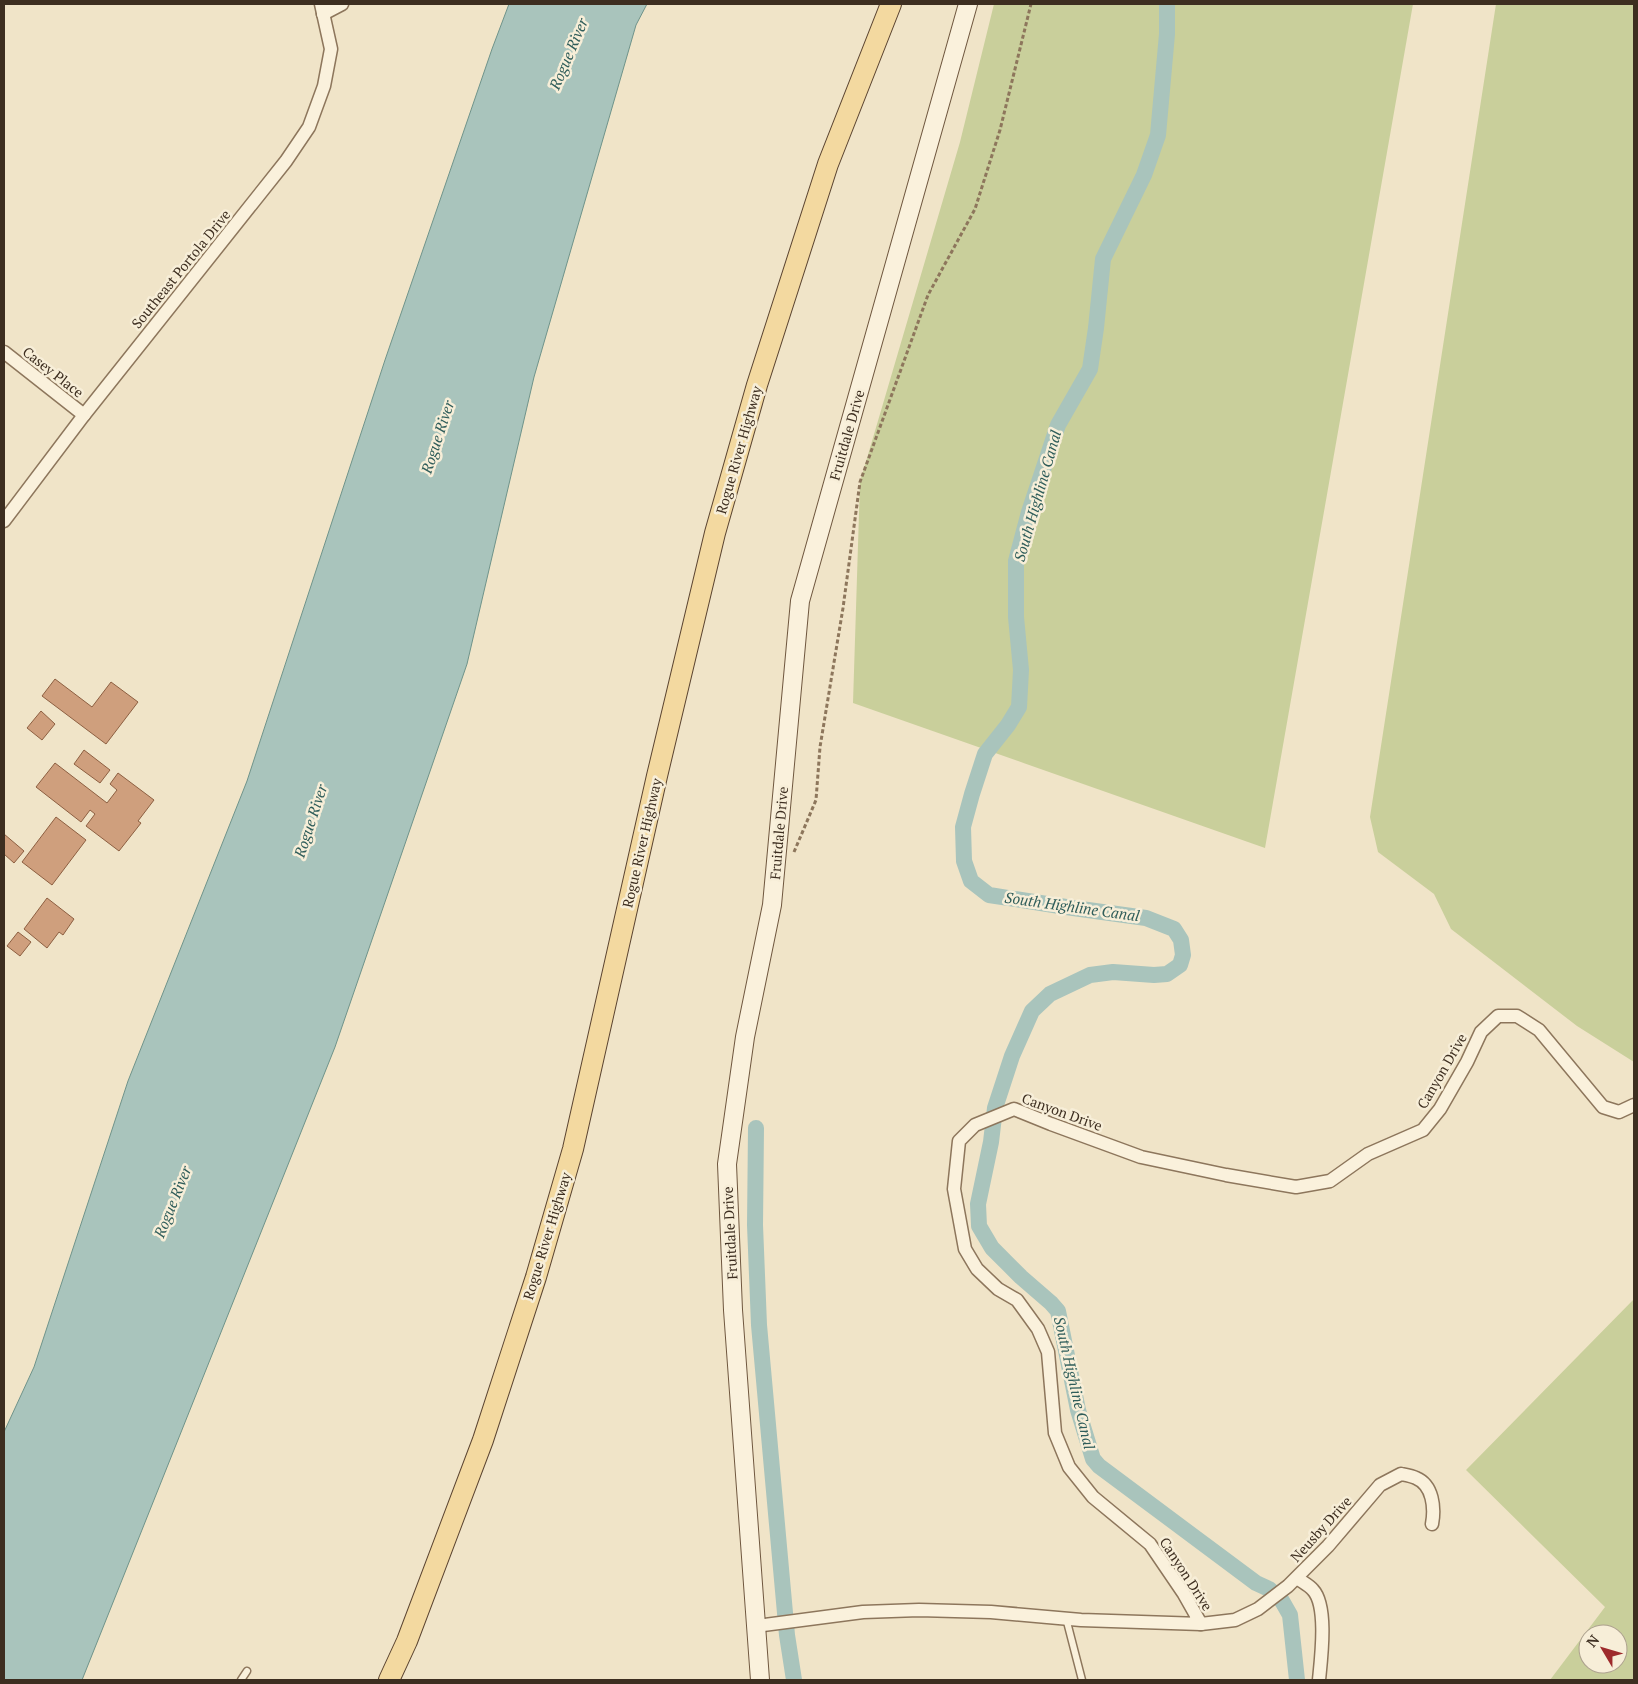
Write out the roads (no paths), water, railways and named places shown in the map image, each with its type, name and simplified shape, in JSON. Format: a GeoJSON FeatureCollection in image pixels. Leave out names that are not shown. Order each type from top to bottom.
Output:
{"type":"FeatureCollection","features":[{"type":"Feature","properties":{"kind":"main road","name":"Rogue River Highway"},"geometry":{"type":"LineString","coordinates":[[389,1680],[407,1641],[483,1440],[536,1277],[573,1150],[714,533],[757,385],[828,164],[892,4]]}},
{"type":"Feature","properties":{"kind":"street"},"geometry":{"type":"LineString","coordinates":[[322,9],[342,4]]}},
{"type":"Feature","properties":{"kind":"street","name":"Fruitdale Drive"},"geometry":{"type":"LineString","coordinates":[[760,1680],[733,1310],[727,1164],[744,1037],[772,905],[800,601],[968,4]]}},
{"type":"Feature","properties":{"kind":"street","name":"Southeast Portola Drive"},"geometry":{"type":"LineString","coordinates":[[4,521],[84,416],[286,161],[309,127],[324,86],[331,49],[322,9]]}},
{"type":"Feature","properties":{"kind":"street","name":"Casey Place"},"geometry":{"type":"LineString","coordinates":[[4,352],[84,416]]}},
{"type":"Feature","properties":{"kind":"street","name":"Canyon Drive"},"geometry":{"type":"LineString","coordinates":[[1201,1624],[1184,1594],[1150,1544],[1093,1497],[1069,1467],[1055,1433],[1048,1352],[1038,1329],[1017,1300],[998,1289],[977,1269],[965,1249],[954,1189],[959,1141],[975,1125],[1014,1109],[1141,1157],[1226,1175],[1296,1187],[1330,1181],[1368,1154],[1423,1130],[1445,1101],[1481,1032],[1498,1016],[1517,1016],[1539,1030],[1603,1108],[1619,1112],[1634,1105]]}},
{"type":"Feature","properties":{"kind":"street","name":"Neusby Drive"},"geometry":{"type":"LineString","coordinates":[[1201,1624],[1236,1620],[1258,1609],[1297,1578],[1328,1546],[1380,1485],[1401,1474],[1418,1478],[1430,1493],[1435,1511],[1432,1524]]}},
{"type":"Feature","properties":{"kind":"street"},"geometry":{"type":"LineString","coordinates":[[1297,1578],[1314,1591],[1320,1609],[1322,1631],[1319,1680]]}},
{"type":"Feature","properties":{"kind":"street","name":"Canyon Drive"},"geometry":{"type":"LineString","coordinates":[[756,1626],[863,1612],[919,1610],[991,1612],[1066,1618],[1201,1624]]}},
{"type":"Feature","properties":{"kind":"lane"},"geometry":{"type":"LineString","coordinates":[[1066,1618],[1082,1680]]}},
{"type":"Feature","properties":{"kind":"lane"},"geometry":{"type":"LineString","coordinates":[[241,1680],[247,1671]]}},
{"type":"Feature","properties":{"kind":"water","name":"Rogue River"},"geometry":{"type":"Polygon","coordinates":[[[509,4],[647,4],[636,25],[534,377],[467,664],[335,1047],[82,1680],[4,1680],[4,1432],[34,1367],[128,1081],[247,781],[385,360],[509,4]]]}},
{"type":"Feature","properties":{"kind":"waterway","name":"South Highline Canal"},"geometry":{"type":"LineString","coordinates":[[1167,4],[1167,34],[1158,135],[1144,175],[1103,259],[1090,369],[1058,425],[1029,512],[1016,561],[1016,617],[1021,670],[1019,707],[1008,725],[985,754],[963,827],[964,861],[971,881],[989,895],[1146,918],[1174,929],[1181,940],[1183,955],[1180,965],[1167,974],[1113,972],[1090,975],[1050,994],[1032,1011],[1012,1056],[995,1108],[991,1142],[978,1204],[979,1226],[992,1248],[1058,1311],[1078,1410],[1093,1459],[1099,1466],[1256,1583],[1269,1589],[1282,1601],[1290,1615],[1297,1680]]}},
{"type":"Feature","properties":{"kind":"waterway"},"geometry":{"type":"LineString","coordinates":[[756,1128],[755,1225],[759,1325],[787,1635],[794,1680]]}}]}
